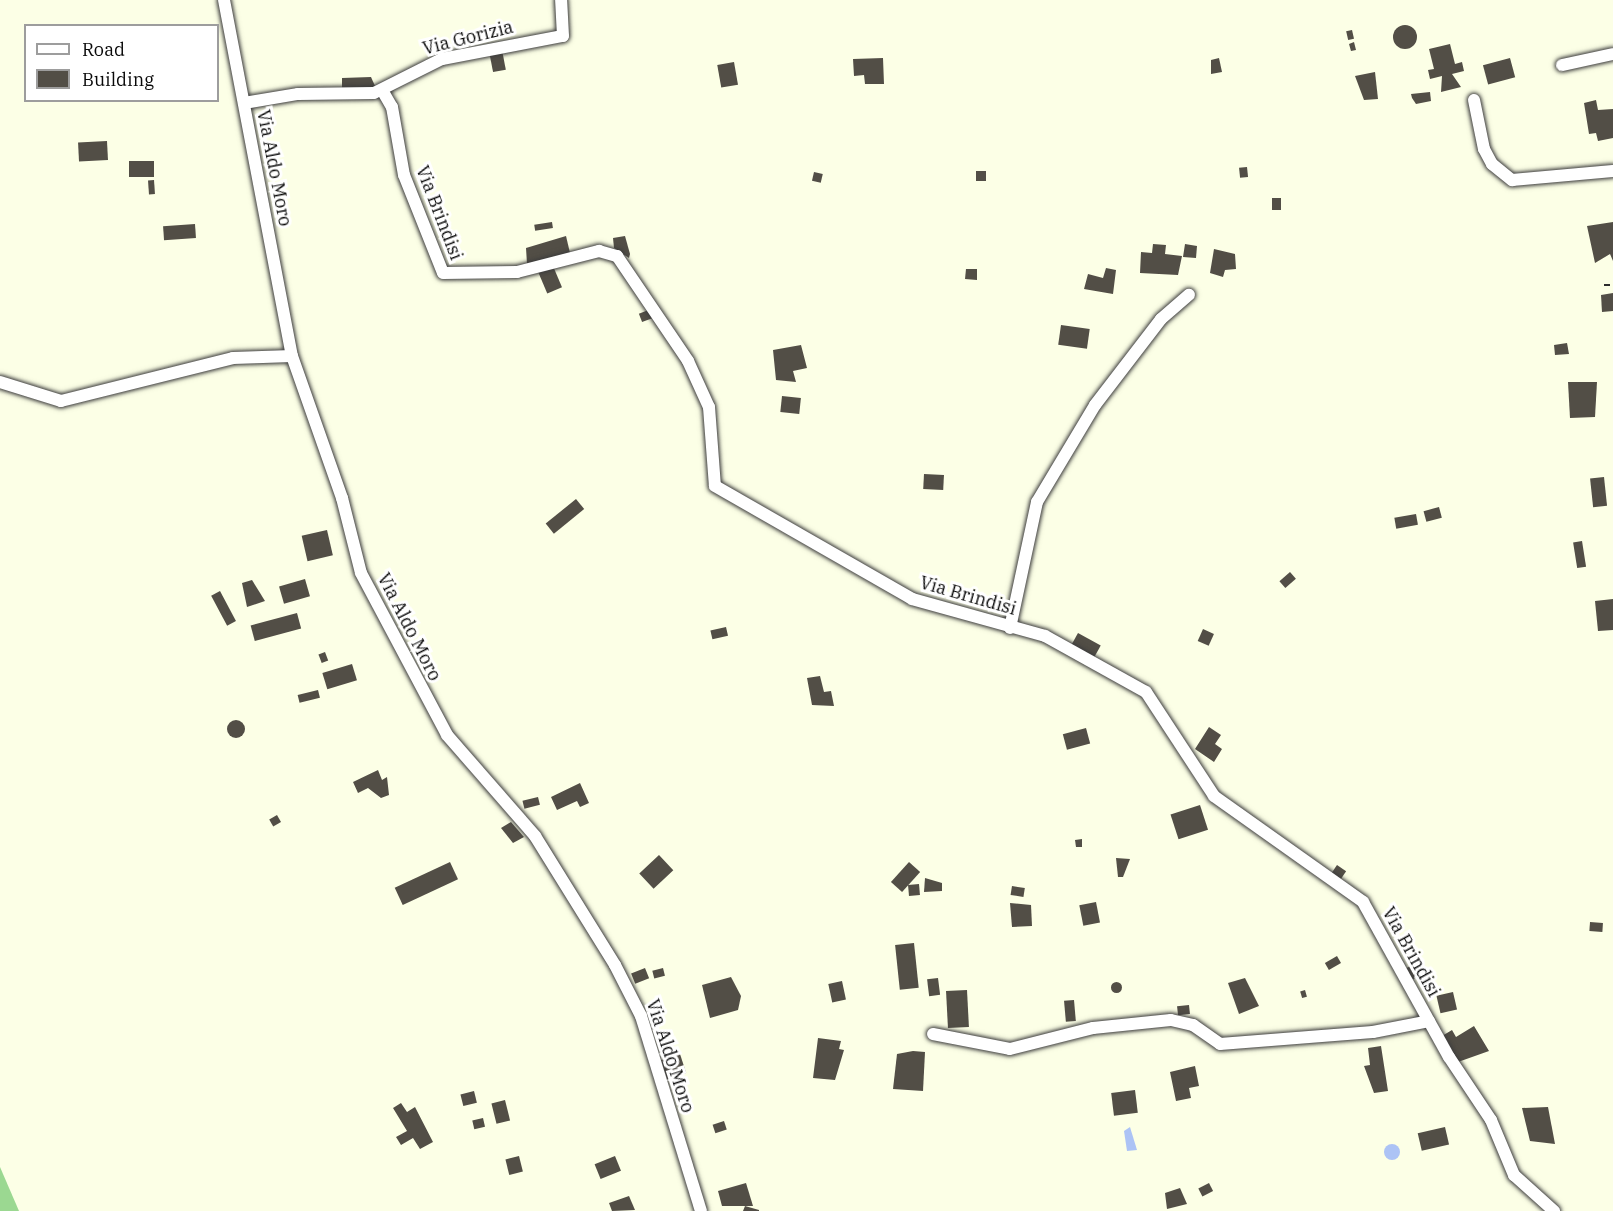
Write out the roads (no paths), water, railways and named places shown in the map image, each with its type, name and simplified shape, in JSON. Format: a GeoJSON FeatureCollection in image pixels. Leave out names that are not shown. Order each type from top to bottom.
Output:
{"type":"FeatureCollection","features":[{"type":"Feature","properties":{"kind":"street","name":"Via Aldo Moro"},"geometry":{"type":"LineString","coordinates":[[224,0],[292,356],[342,498],[361,573],[447,735],[535,836],[615,965],[641,1016],[701,1211]]}},
{"type":"Feature","properties":{"kind":"street","name":"Via Gorizia"},"geometry":{"type":"LineString","coordinates":[[244,103],[382,90],[393,79],[442,59],[563,36],[561,0]]}},
{"type":"Feature","properties":{"kind":"street"},"geometry":{"type":"LineString","coordinates":[[1562,65],[1613,54]]}},
{"type":"Feature","properties":{"kind":"street","name":"Via Brindisi"},"geometry":{"type":"LineString","coordinates":[[382,90],[392,107],[404,175],[438,270],[450,275],[517,272],[599,251],[617,256],[688,361],[709,407],[715,486],[912,599],[1045,636],[1146,692],[1214,796],[1364,902],[1429,1021],[1491,1120],[1514,1175],[1554,1211]]}},
{"type":"Feature","properties":{"kind":"street"},"geometry":{"type":"LineString","coordinates":[[1474,100],[1484,149],[1492,164],[1512,180],[1613,171]]}},
{"type":"Feature","properties":{"kind":"street"},"geometry":{"type":"LineString","coordinates":[[1010,628],[1037,502],[1095,405],[1161,319],[1190,295]]}},
{"type":"Feature","properties":{"kind":"street"},"geometry":{"type":"LineString","coordinates":[[0,382],[61,401],[233,358],[292,356]]}},
{"type":"Feature","properties":{"kind":"street"},"geometry":{"type":"LineString","coordinates":[[933,1034],[1010,1049],[1093,1028],[1171,1020],[1193,1025],[1220,1044],[1373,1032],[1429,1021]]}},
{"type":"Feature","properties":{"kind":"water"},"geometry":{"type":"Polygon","coordinates":[[[1130,1127],[1137,1150],[1127,1151],[1124,1131],[1130,1127]]]}},
{"type":"Feature","properties":{"kind":"water"},"geometry":{"type":"Polygon","coordinates":[[[1392,1144],[1400,1152],[1392,1160],[1384,1152],[1392,1144]]]}}]}
